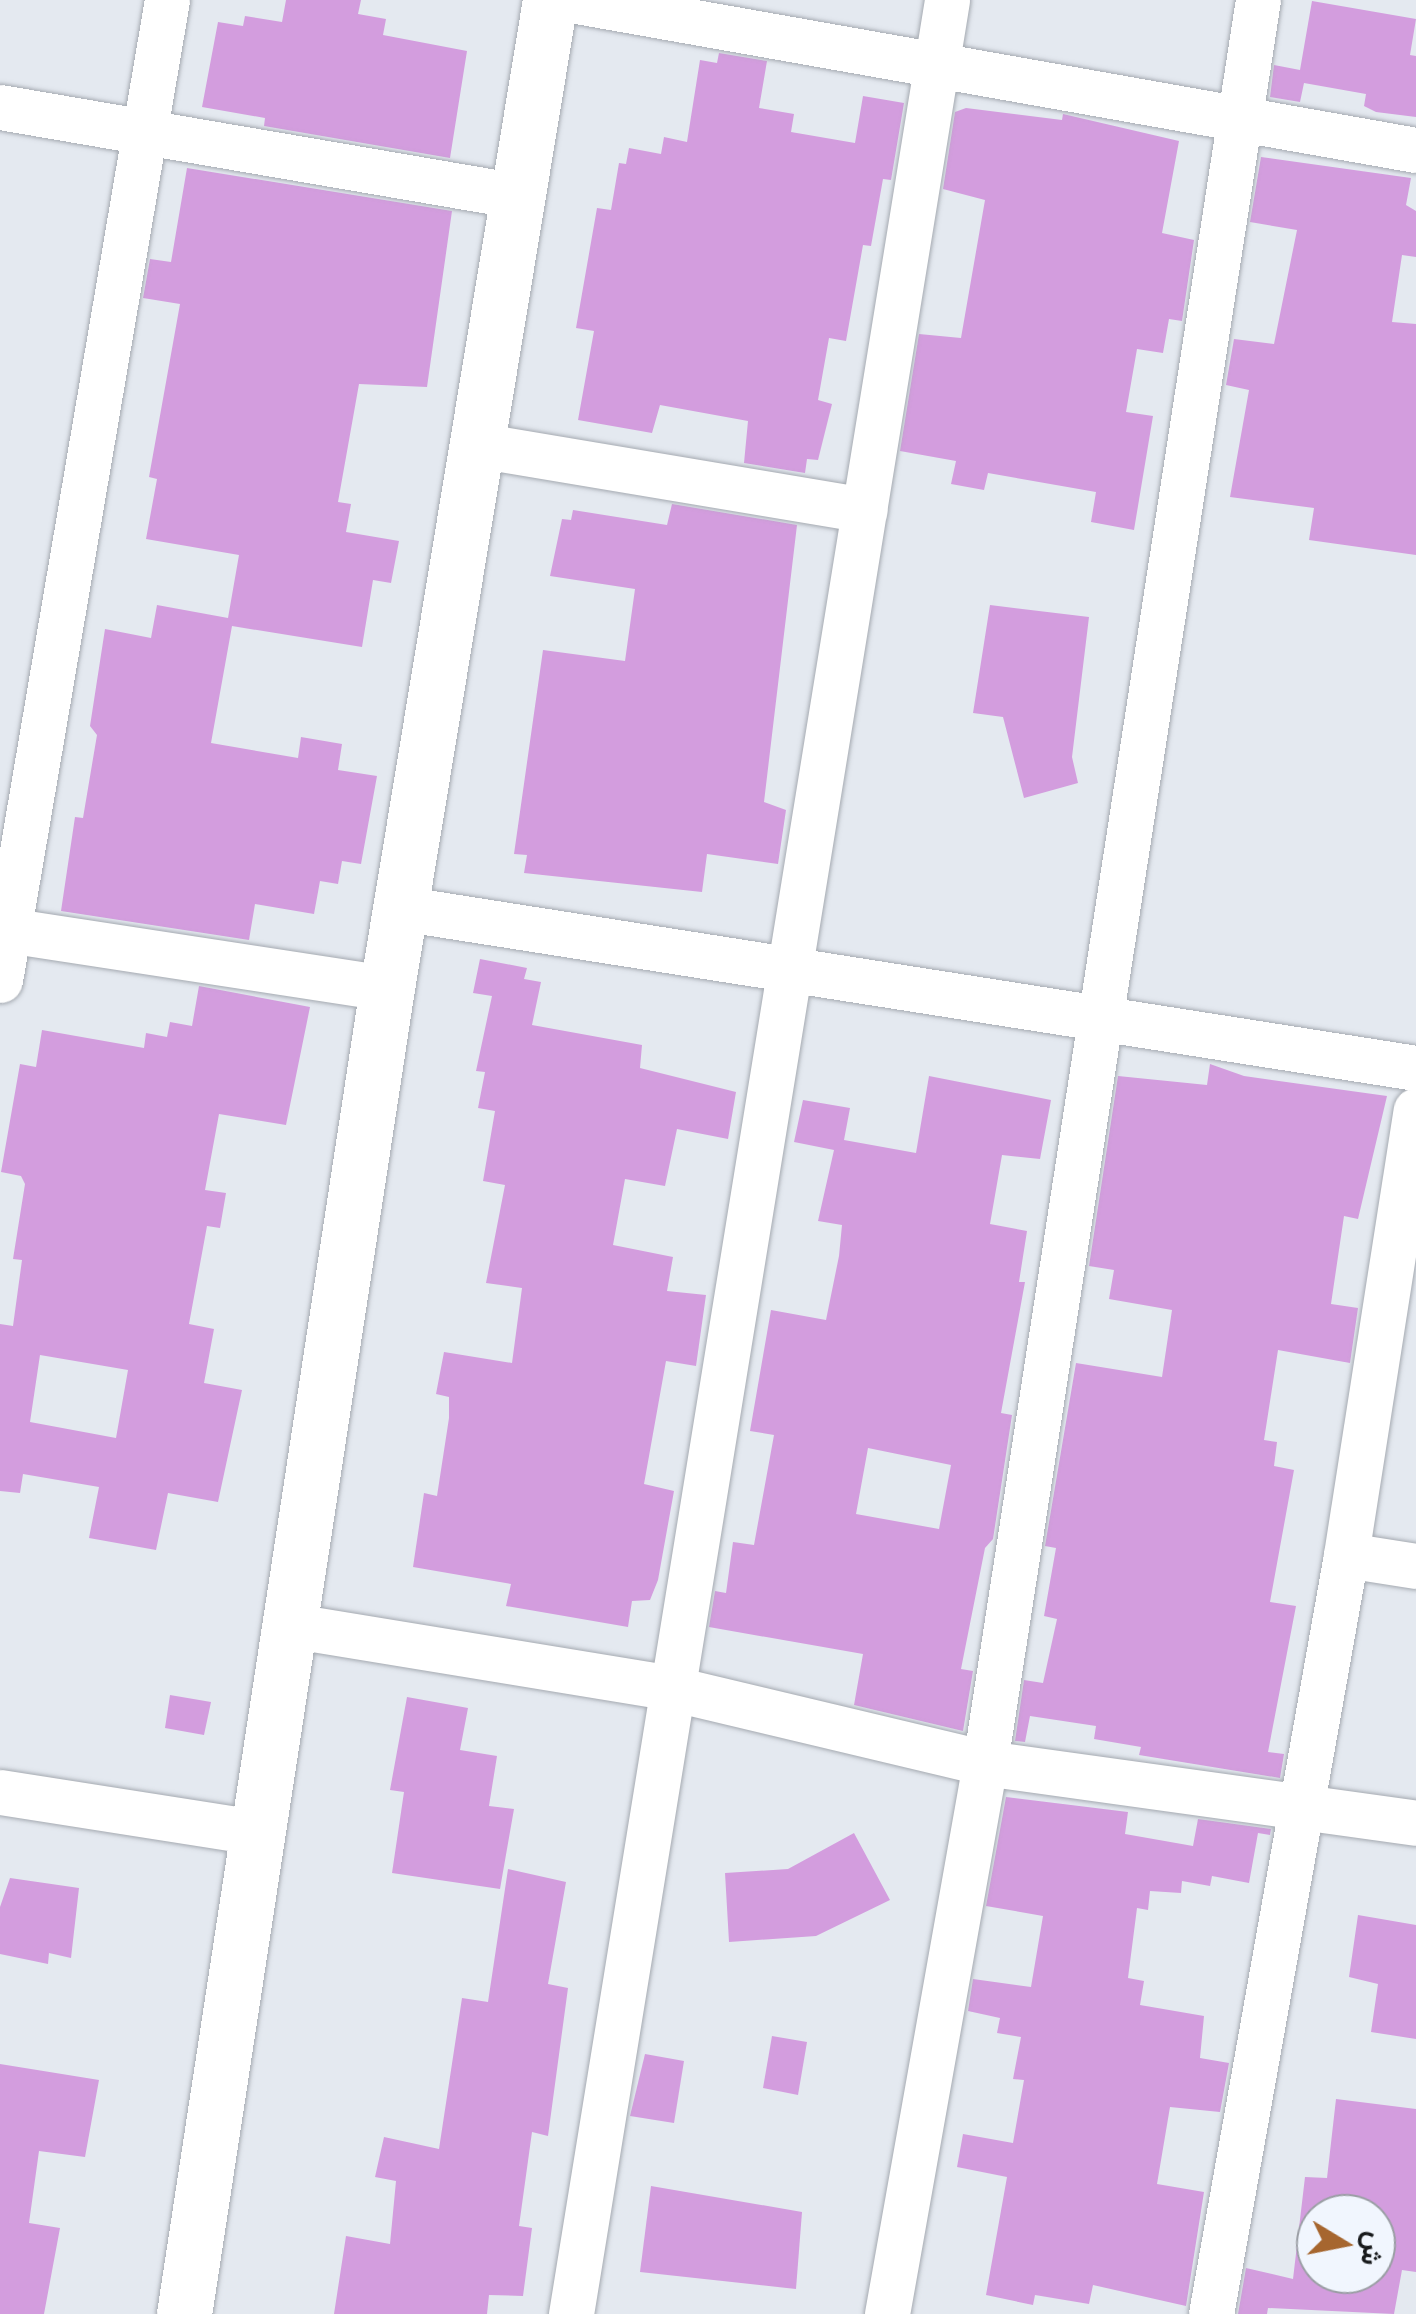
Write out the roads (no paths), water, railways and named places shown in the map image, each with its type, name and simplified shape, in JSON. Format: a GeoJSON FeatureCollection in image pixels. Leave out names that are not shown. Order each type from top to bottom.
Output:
{"type":"FeatureCollection","features":[{"type":"Feature","properties":{"kind":"street"},"geometry":{"type":"LineString","coordinates":[[0,980],[4,929],[167,0]]}},
{"type":"Feature","properties":{"kind":"street"},"geometry":{"type":"LineString","coordinates":[[184,2314],[254,1832],[387,988],[550,0]]}},
{"type":"Feature","properties":{"kind":"street"},"geometry":{"type":"LineString","coordinates":[[571,0],[1416,150]]}},
{"type":"Feature","properties":{"kind":"street"},"geometry":{"type":"LineString","coordinates":[[572,2314],[947,0]]}},
{"type":"Feature","properties":{"kind":"street"},"geometry":{"type":"LineString","coordinates":[[887,2314],[985,1763],[1258,0]]}},
{"type":"Feature","properties":{"kind":"street"},"geometry":{"type":"LineString","coordinates":[[0,107],[518,196]]}},
{"type":"Feature","properties":{"kind":"street"},"geometry":{"type":"LineString","coordinates":[[477,446],[865,510]]}},
{"type":"Feature","properties":{"kind":"street"},"geometry":{"type":"LineString","coordinates":[[400,908],[1416,1068]]}},
{"type":"Feature","properties":{"kind":"street"},"geometry":{"type":"LineString","coordinates":[[4,929],[387,988]]}},
{"type":"Feature","properties":{"kind":"street"},"geometry":{"type":"LineString","coordinates":[[1211,2314],[1346,1555],[1416,1110]]}},
{"type":"Feature","properties":{"kind":"street"},"geometry":{"type":"LineString","coordinates":[[1346,1555],[1416,1566]]}},
{"type":"Feature","properties":{"kind":"street"},"geometry":{"type":"LineString","coordinates":[[288,1625],[671,1688],[985,1763],[1301,1802],[1416,1822]]}},
{"type":"Feature","properties":{"kind":"street"},"geometry":{"type":"LineString","coordinates":[[0,1792],[254,1832]]}}]}
